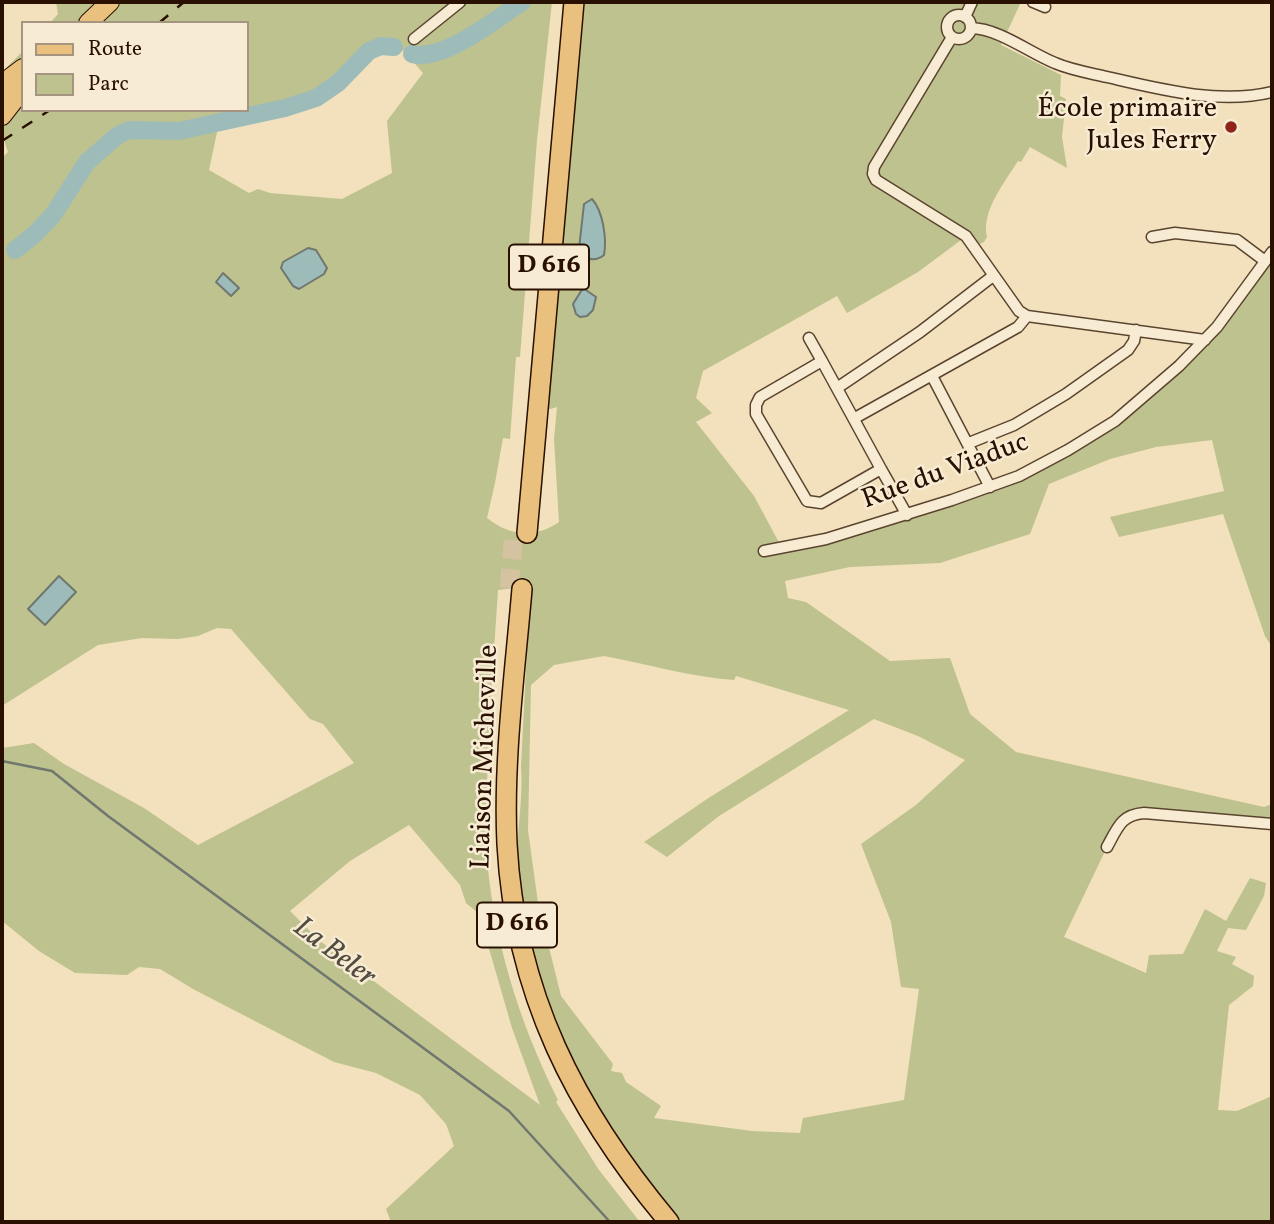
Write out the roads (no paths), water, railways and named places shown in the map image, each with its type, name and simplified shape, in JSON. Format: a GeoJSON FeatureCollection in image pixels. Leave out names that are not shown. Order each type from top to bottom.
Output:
{"type":"FeatureCollection","features":[{"type":"Feature","properties":{"kind":"highway","name":"D 616"},"geometry":{"type":"LineString","coordinates":[[562,2],[547,142],[520,533],[574,2]]}},
{"type":"Feature","properties":{"kind":"highway","name":"Liaison Micheville"},"geometry":{"type":"LineString","coordinates":[[654,1222],[608,1164],[567,1098],[547,1059],[531,1020],[515,968],[501,906],[495,843],[497,763],[515,589],[507,842],[513,905],[526,965],[544,1022],[576,1091],[616,1156],[669,1222]]}},
{"type":"Feature","properties":{"kind":"main road"},"geometry":{"type":"LineString","coordinates":[[90,21],[110,2]]}},
{"type":"Feature","properties":{"kind":"main road"},"geometry":{"type":"LineString","coordinates":[[2,91],[11,77],[21,70]]}},
{"type":"Feature","properties":{"kind":"main road"},"geometry":{"type":"LineString","coordinates":[[2,116],[21,92]]}},
{"type":"Feature","properties":{"kind":"street"},"geometry":{"type":"LineString","coordinates":[[414,39],[460,2]]}},
{"type":"Feature","properties":{"kind":"street"},"geometry":{"type":"LineString","coordinates":[[952,37],[964,38],[972,2]]}},
{"type":"Feature","properties":{"kind":"street"},"geometry":{"type":"LineString","coordinates":[[1032,2],[1045,7]]}},
{"type":"Feature","properties":{"kind":"street"},"geometry":{"type":"LineString","coordinates":[[952,37],[947,29],[949,20],[957,16],[1064,67],[1164,90],[1203,95],[1243,96],[1272,92]]}},
{"type":"Feature","properties":{"kind":"street"},"geometry":{"type":"LineString","coordinates":[[952,37],[874,167],[876,180],[966,236],[1019,311],[1027,316],[1205,340]]}},
{"type":"Feature","properties":{"kind":"street"},"geometry":{"type":"LineString","coordinates":[[1152,237],[1175,233],[1237,240],[1269,257]]}},
{"type":"Feature","properties":{"kind":"street","name":"Rue du Viaduc"},"geometry":{"type":"LineString","coordinates":[[764,551],[826,539],[907,515],[990,487],[1068,450],[1115,421],[1205,340],[1269,257]]}},
{"type":"Feature","properties":{"kind":"street"},"geometry":{"type":"LineString","coordinates":[[837,388],[920,332],[993,276]]}},
{"type":"Feature","properties":{"kind":"street"},"geometry":{"type":"LineString","coordinates":[[855,418],[1018,327],[1027,316]]}},
{"type":"Feature","properties":{"kind":"street"},"geometry":{"type":"LineString","coordinates":[[969,443],[1014,425],[1066,394],[1128,350],[1134,341],[1136,330]]}},
{"type":"Feature","properties":{"kind":"street"},"geometry":{"type":"LineString","coordinates":[[809,338],[907,515]]}},
{"type":"Feature","properties":{"kind":"street"},"geometry":{"type":"LineString","coordinates":[[821,361],[760,397],[755,405],[756,414],[807,501],[821,503],[881,469]]}},
{"type":"Feature","properties":{"kind":"street"},"geometry":{"type":"LineString","coordinates":[[932,376],[990,487]]}},
{"type":"Feature","properties":{"kind":"street"},"geometry":{"type":"LineString","coordinates":[[1107,846],[1129,814],[1272,824]]}},
{"type":"Feature","properties":{"kind":"water"},"geometry":{"type":"Polygon","coordinates":[[[592,199],[601,218],[605,241],[604,255],[593,259],[581,256],[579,249],[584,204],[592,199]]]}},
{"type":"Feature","properties":{"kind":"water"},"geometry":{"type":"Polygon","coordinates":[[[308,248],[316,250],[327,268],[324,274],[299,289],[293,286],[281,268],[283,262],[308,248]]]}},
{"type":"Feature","properties":{"kind":"water"},"geometry":{"type":"Polygon","coordinates":[[[223,273],[239,288],[231,296],[216,282],[223,273]]]}},
{"type":"Feature","properties":{"kind":"water"},"geometry":{"type":"Polygon","coordinates":[[[583,288],[596,297],[593,310],[587,316],[580,317],[573,304],[583,288]]]}},
{"type":"Feature","properties":{"kind":"water"},"geometry":{"type":"Polygon","coordinates":[[[59,576],[76,592],[45,625],[28,609],[59,576]]]}},
{"type":"Feature","properties":{"kind":"waterway"},"geometry":{"type":"LineString","coordinates":[[412,54],[425,55],[454,46],[522,2]]}},
{"type":"Feature","properties":{"kind":"waterway"},"geometry":{"type":"LineString","coordinates":[[15,250],[53,215],[87,162],[118,135],[130,130],[179,131],[285,108],[316,98],[338,83],[369,51],[381,46],[394,47]]}},
{"type":"Feature","properties":{"kind":"waterway","name":"La Beler"},"geometry":{"type":"LineString","coordinates":[[2,761],[52,771],[108,816],[509,1111],[610,1222]]}},
{"type":"Feature","properties":{"kind":"tunnel"},"geometry":{"type":"LineString","coordinates":[[509,588],[514,532]]}},
{"type":"Feature","properties":{"kind":"railway"},"geometry":{"type":"LineString","coordinates":[[161,21],[184,2]]}},
{"type":"Feature","properties":{"kind":"railway"},"geometry":{"type":"LineString","coordinates":[[2,141],[47,112]]}},
{"type":"Feature","properties":{"kind":"place","name":"École primaire Jules Ferry"},"geometry":{"type":"Point","coordinates":[1231,127]}}]}
